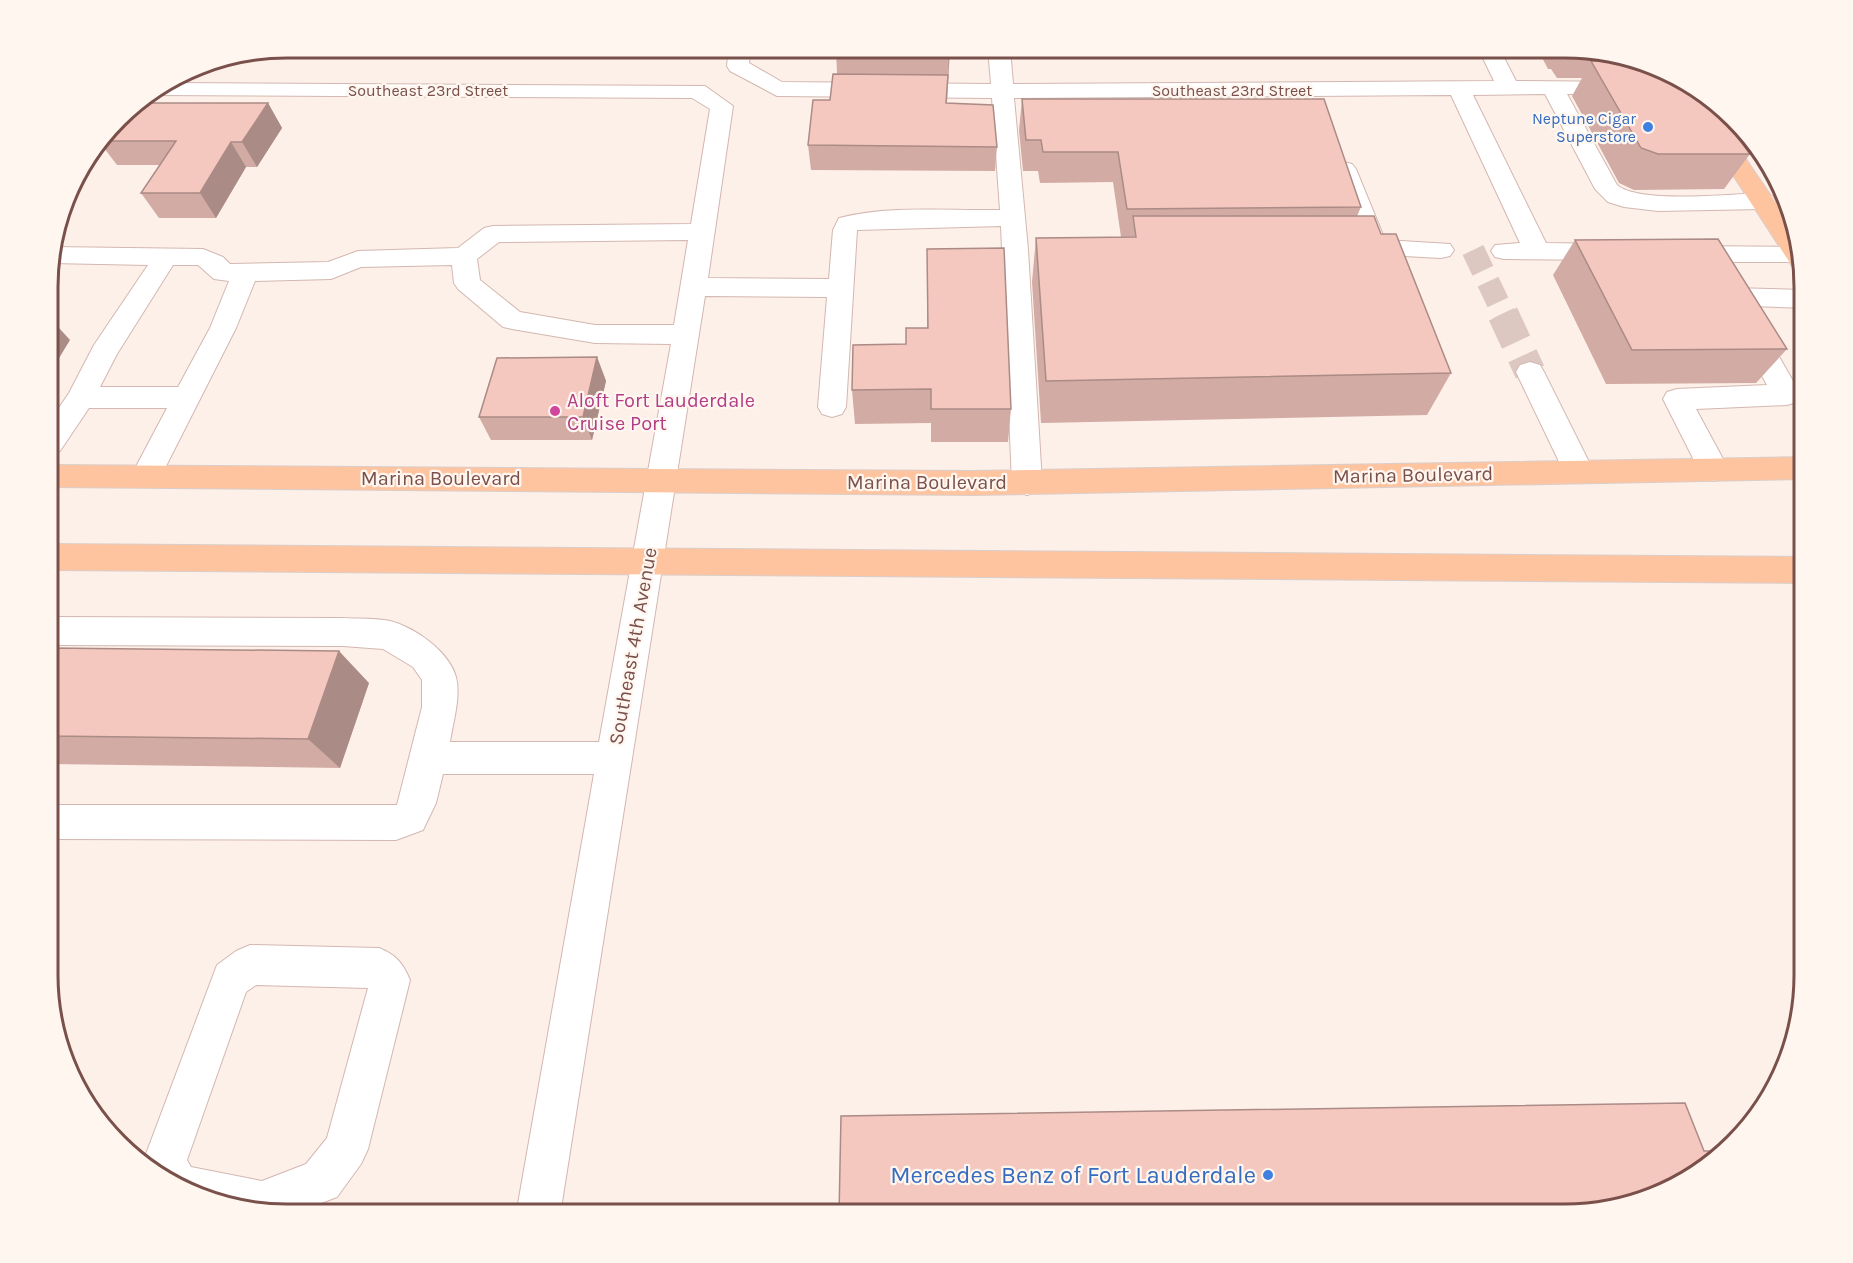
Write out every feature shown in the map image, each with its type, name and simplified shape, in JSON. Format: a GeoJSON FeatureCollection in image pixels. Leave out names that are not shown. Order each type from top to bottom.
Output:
{"type":"FeatureCollection","features":[{"type":"Feature","properties":{"kind":"main road"},"geometry":{"type":"LineString","coordinates":[[1699,106],[1790,243]]}},
{"type":"Feature","properties":{"kind":"main road","name":"Marina Boulevard"},"geometry":{"type":"LineString","coordinates":[[58,476],[1027,483],[1794,468]]}},
{"type":"Feature","properties":{"kind":"main road"},"geometry":{"type":"LineString","coordinates":[[58,557],[1794,570]]}},
{"type":"Feature","properties":{"kind":"street","name":"Southeast 23rd Street"},"geometry":{"type":"LineString","coordinates":[[739,58],[738,66],[777,89],[1004,91],[1318,100],[1459,88],[1644,87]]}},
{"type":"Feature","properties":{"kind":"street"},"geometry":{"type":"LineString","coordinates":[[1000,58],[1012,218],[1027,250],[1027,483]]}},
{"type":"Feature","properties":{"kind":"street"},"geometry":{"type":"LineString","coordinates":[[1493,58],[1508,88]]}},
{"type":"Feature","properties":{"kind":"street"},"geometry":{"type":"LineString","coordinates":[[1459,88],[1537,251]]}},
{"type":"Feature","properties":{"kind":"street"},"geometry":{"type":"LineString","coordinates":[[1553,88],[1607,189],[1614,196],[1626,200],[1648,202],[1762,201]]}},
{"type":"Feature","properties":{"kind":"street","name":"Southeast 23rd Street"},"geometry":{"type":"LineString","coordinates":[[171,90],[697,91]]}},
{"type":"Feature","properties":{"kind":"street","name":"Southeast 4th Avenue"},"geometry":{"type":"LineString","coordinates":[[540,1204],[647,562],[663,479],[722,106],[697,91]]}},
{"type":"Feature","properties":{"kind":"street"},"geometry":{"type":"LineString","coordinates":[[1335,144],[1364,248],[1441,250]]}},
{"type":"Feature","properties":{"kind":"street"},"geometry":{"type":"LineString","coordinates":[[832,407],[845,230],[848,224],[871,220],[1012,218]]}},
{"type":"Feature","properties":{"kind":"street"},"geometry":{"type":"LineString","coordinates":[[61,255],[202,257],[214,263],[223,273],[331,270],[358,259],[464,256],[493,234],[701,232]]}},
{"type":"Feature","properties":{"kind":"street"},"geometry":{"type":"LineString","coordinates":[[1504,251],[1793,258]]}},
{"type":"Feature","properties":{"kind":"street"},"geometry":{"type":"LineString","coordinates":[[58,431],[81,398],[110,343],[167,255]]}},
{"type":"Feature","properties":{"kind":"street"},"geometry":{"type":"LineString","coordinates":[[464,256],[467,283],[512,320],[595,334],[684,335]]}},
{"type":"Feature","properties":{"kind":"street"},"geometry":{"type":"LineString","coordinates":[[146,476],[223,328],[246,272]]}},
{"type":"Feature","properties":{"kind":"street"},"geometry":{"type":"LineString","coordinates":[[692,287],[841,288]]}},
{"type":"Feature","properties":{"kind":"street"},"geometry":{"type":"LineString","coordinates":[[1714,470],[1677,399],[1787,395],[1731,297],[1794,299]]}},
{"type":"Feature","properties":{"kind":"street"},"geometry":{"type":"LineString","coordinates":[[1530,372],[1579,472]]}},
{"type":"Feature","properties":{"kind":"street"},"geometry":{"type":"LineString","coordinates":[[81,398],[188,397]]}},
{"type":"Feature","properties":{"kind":"street"},"geometry":{"type":"LineString","coordinates":[[58,631],[342,632],[389,635],[425,657],[439,676],[439,707],[429,758],[418,803],[410,818],[396,823],[58,822]]}},
{"type":"Feature","properties":{"kind":"street"},"geometry":{"type":"LineString","coordinates":[[429,758],[614,758]]}},
{"type":"Feature","properties":{"kind":"street"},"geometry":{"type":"LineString","coordinates":[[170,1172],[165,1162],[231,979],[250,964],[379,968],[390,980],[346,1149],[321,1181],[268,1204]]}},
{"type":"Feature","properties":{"kind":"building"},"geometry":{"type":"Polygon","coordinates":[[[1591,61],[1625,66],[1680,89],[1716,115],[1737,136],[1750,154],[1658,154],[1641,148],[1591,61]]]}},
{"type":"Feature","properties":{"kind":"building"},"geometry":{"type":"Polygon","coordinates":[[[833,74],[948,75],[946,103],[993,105],[997,147],[808,145],[813,100],[830,100],[833,74]]]}},
{"type":"Feature","properties":{"kind":"building"},"geometry":{"type":"Polygon","coordinates":[[[1022,99],[1324,99],[1361,207],[1127,209],[1118,152],[1043,152],[1041,140],[1026,140],[1022,99]]]}},
{"type":"Feature","properties":{"kind":"building"},"geometry":{"type":"Polygon","coordinates":[[[152,103],[268,103],[242,142],[231,142],[200,193],[141,193],[176,141],[112,141],[152,103]]]}},
{"type":"Feature","properties":{"kind":"building"},"geometry":{"type":"Polygon","coordinates":[[[1133,216],[1374,216],[1381,234],[1396,234],[1451,373],[1046,381],[1036,238],[1136,237],[1133,216]]]}},
{"type":"Feature","properties":{"kind":"building"},"geometry":{"type":"Polygon","coordinates":[[[1718,239],[1787,349],[1632,350],[1575,240],[1718,239]]]}},
{"type":"Feature","properties":{"kind":"building"},"geometry":{"type":"Polygon","coordinates":[[[1004,248],[1011,409],[931,409],[931,389],[852,390],[853,345],[906,344],[906,328],[928,328],[927,249],[1004,248]]]}},
{"type":"Feature","properties":{"kind":"building"},"geometry":{"type":"Polygon","coordinates":[[[597,357],[583,417],[479,417],[497,358],[597,357]]]}},
{"type":"Feature","properties":{"kind":"building"},"geometry":{"type":"Polygon","coordinates":[[[58,648],[339,651],[308,739],[58,736],[58,648]]]}},
{"type":"Feature","properties":{"kind":"building","name":"Mercedes Benz of Fort Lauderdale"},"geometry":{"type":"Polygon","coordinates":[[[1685,1103],[1704,1151],[1712,1151],[1680,1174],[1653,1187],[1625,1197],[1580,1204],[839,1204],[841,1116],[1685,1103]]]}},
{"type":"Feature","properties":{"kind":"tunnel"},"geometry":{"type":"LineString","coordinates":[[1473,250],[1504,315]]}},
{"type":"Feature","properties":{"kind":"tunnel"},"geometry":{"type":"LineString","coordinates":[[1503,314],[1530,372]]}},
{"type":"Feature","properties":{"kind":"place","name":"Neptune Cigar Superstore"},"geometry":{"type":"Point","coordinates":[1648,127]}},
{"type":"Feature","properties":{"kind":"place","name":"Aloft Fort Lauderdale Cruise Port"},"geometry":{"type":"Point","coordinates":[555,411]}},
{"type":"Feature","properties":{"kind":"place","name":"Mercedes Benz of Fort Lauderdale"},"geometry":{"type":"Point","coordinates":[1268,1175]}}]}
